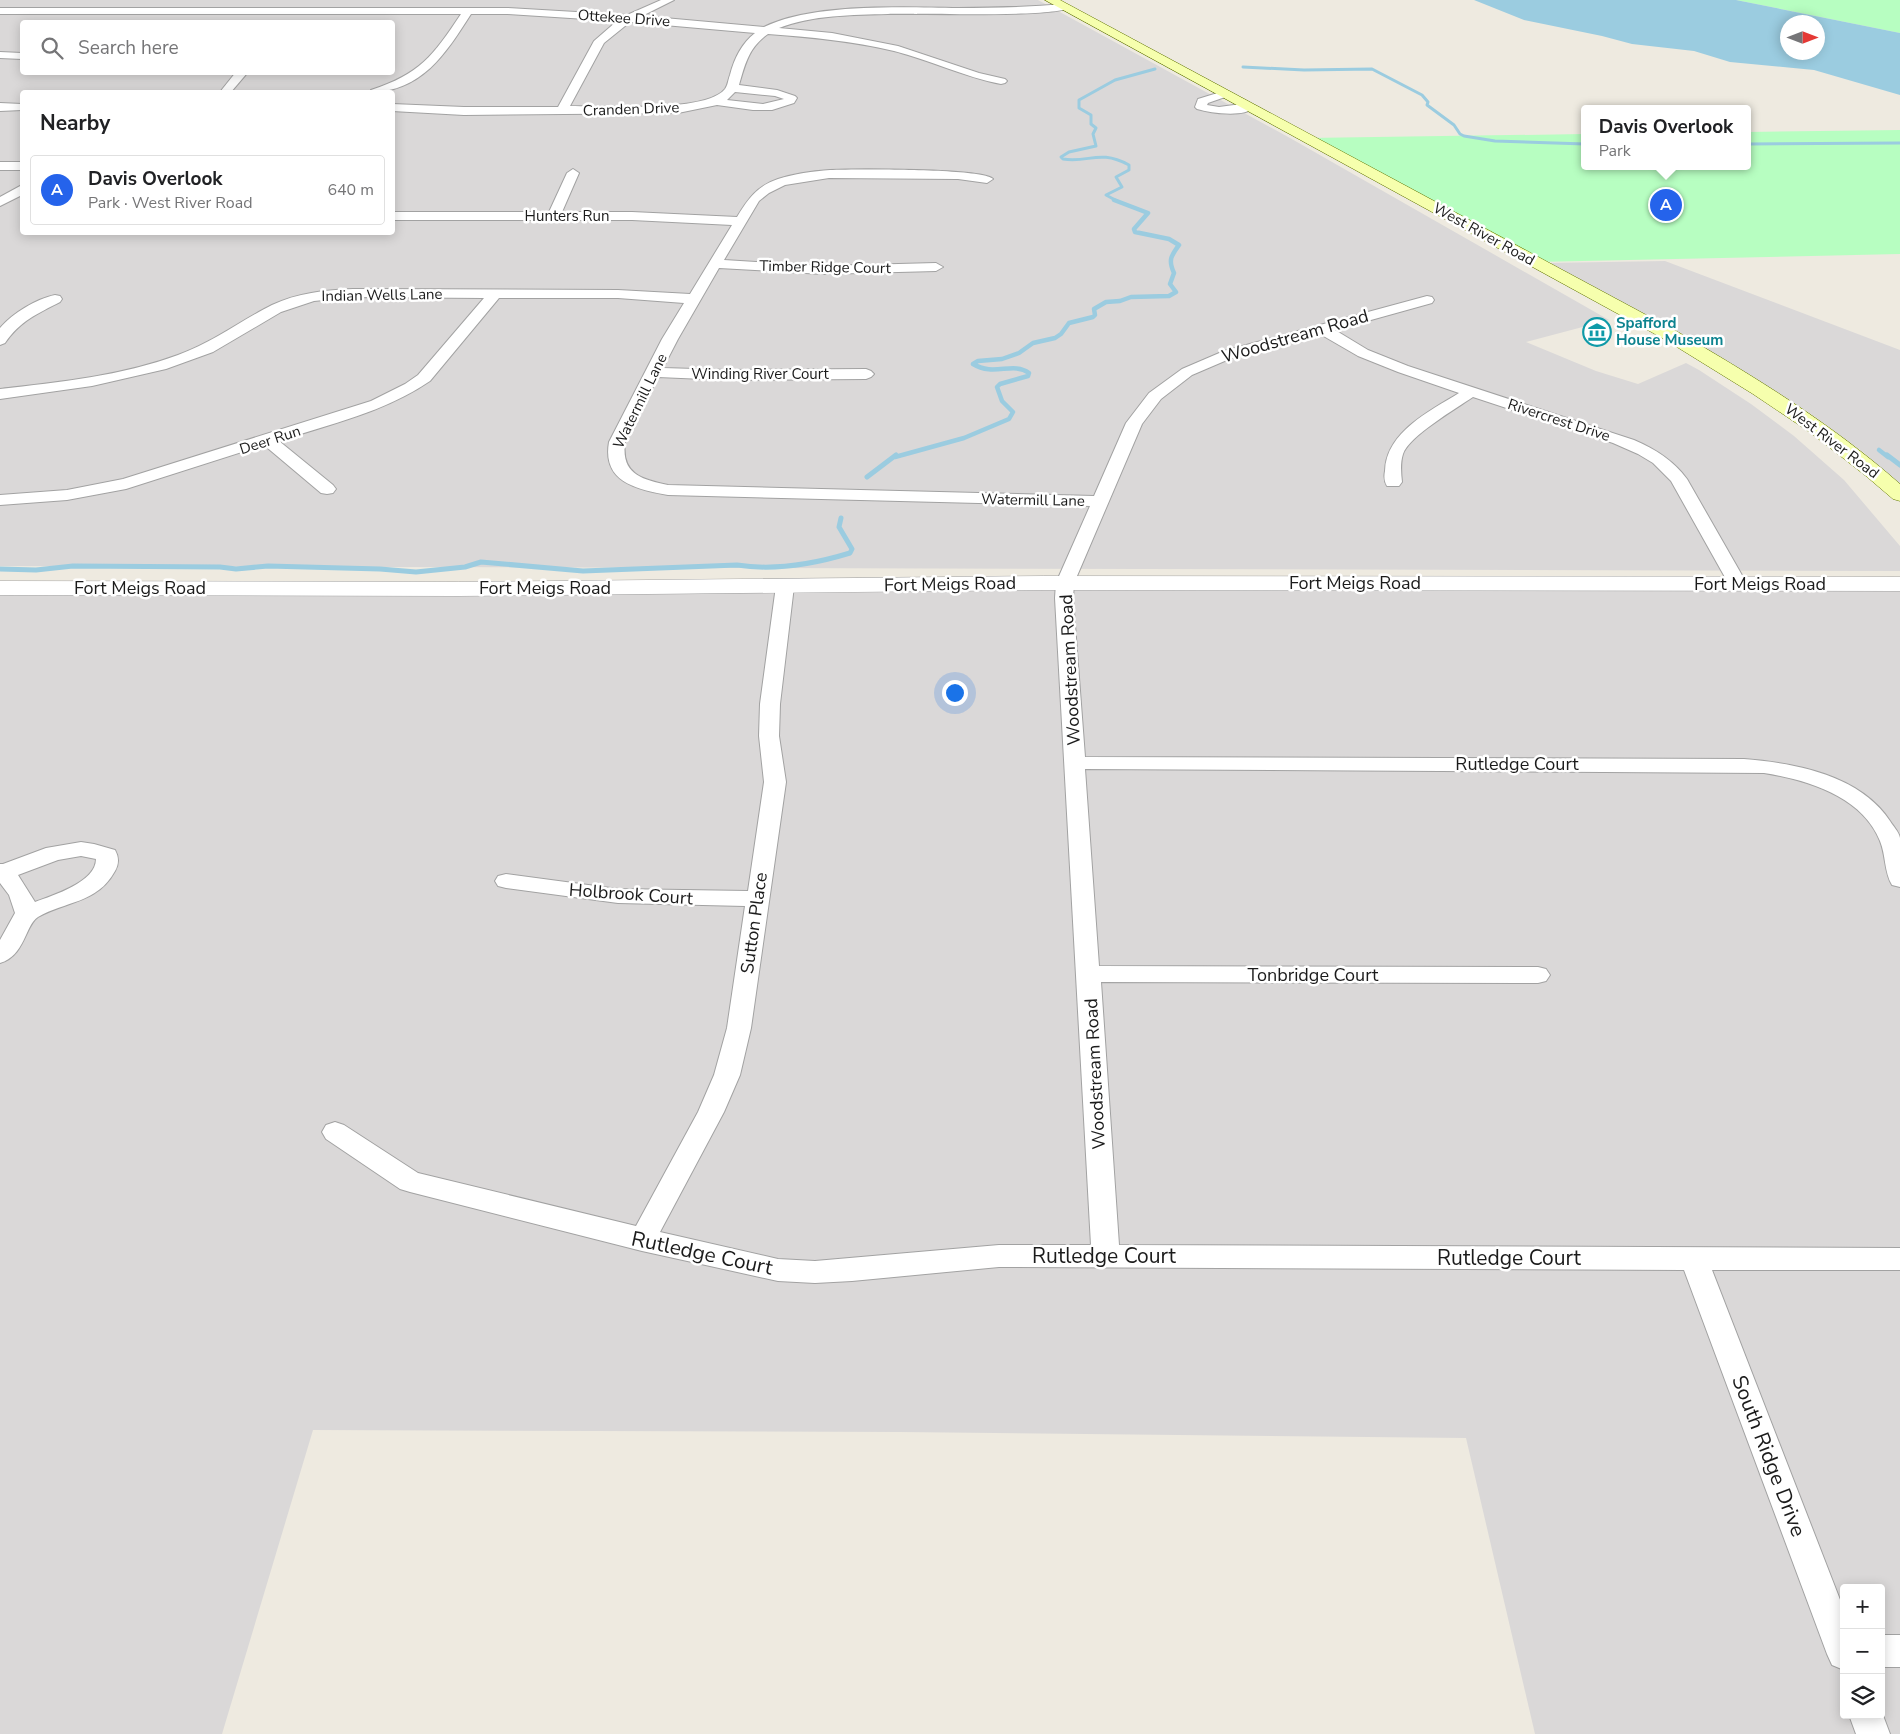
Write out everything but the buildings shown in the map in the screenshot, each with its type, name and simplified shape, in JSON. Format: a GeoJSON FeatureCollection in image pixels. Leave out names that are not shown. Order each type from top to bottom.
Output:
{"type":"FeatureCollection","features":[{"type":"Feature","properties":{"kind":"main road","name":"West River Road"},"geometry":{"type":"LineString","coordinates":[[1058,4],[1695,349],[1770,395],[1814,426],[1857,458],[1900,495]]}},
{"type":"Feature","properties":{"kind":"street"},"geometry":{"type":"LineString","coordinates":[[113,11],[126,0]]}},
{"type":"Feature","properties":{"kind":"street"},"geometry":{"type":"LineString","coordinates":[[256,11],[267,0]]}},
{"type":"Feature","properties":{"kind":"street"},"geometry":{"type":"LineString","coordinates":[[562,111],[599,41],[607,32],[628,18],[669,0]]}},
{"type":"Feature","properties":{"kind":"street"},"geometry":{"type":"LineString","coordinates":[[714,101],[769,107],[784,105],[790,101],[791,98],[778,93],[732,88],[746,47],[756,36],[766,30],[807,16],[863,9],[1020,11],[1058,4]]}},
{"type":"Feature","properties":{"kind":"street","name":"Ottekee Drive"},"geometry":{"type":"LineString","coordinates":[[0,11],[468,11],[536,12],[628,18],[832,36],[882,44],[976,76],[1001,81]]}},
{"type":"Feature","properties":{"kind":"street"},"geometry":{"type":"LineString","coordinates":[[0,22],[14,11]]}},
{"type":"Feature","properties":{"kind":"street"},"geometry":{"type":"LineString","coordinates":[[381,90],[406,82],[428,68],[468,11]]}},
{"type":"Feature","properties":{"kind":"street"},"geometry":{"type":"LineString","coordinates":[[0,55],[20,56]]}},
{"type":"Feature","properties":{"kind":"street"},"geometry":{"type":"LineString","coordinates":[[227,90],[239,75]]}},
{"type":"Feature","properties":{"kind":"street","name":"Cranden Drive"},"geometry":{"type":"LineString","coordinates":[[395,107],[432,111],[662,111],[694,107],[714,101],[727,94],[732,88]]}},
{"type":"Feature","properties":{"kind":"street"},"geometry":{"type":"LineString","coordinates":[[1224,94],[1202,102],[1201,106],[1219,111],[1249,107]]}},
{"type":"Feature","properties":{"kind":"street"},"geometry":{"type":"LineString","coordinates":[[0,107],[20,107]]}},
{"type":"Feature","properties":{"kind":"street"},"geometry":{"type":"LineString","coordinates":[[0,166],[20,166]]}},
{"type":"Feature","properties":{"kind":"street"},"geometry":{"type":"LineString","coordinates":[[554,216],[573,173]]}},
{"type":"Feature","properties":{"kind":"street","name":"Watermill Lane"},"geometry":{"type":"LineString","coordinates":[[987,179],[958,175],[829,174],[782,182],[764,190],[754,199],[693,299],[617,442],[614,453],[616,464],[624,474],[647,486],[691,492],[1100,501]]}},
{"type":"Feature","properties":{"kind":"street"},"geometry":{"type":"LineString","coordinates":[[0,202],[20,191]]}},
{"type":"Feature","properties":{"kind":"street","name":"Hunters Run"},"geometry":{"type":"LineString","coordinates":[[395,216],[632,216],[741,222]]}},
{"type":"Feature","properties":{"kind":"street","name":"Timber Ridge Court"},"geometry":{"type":"LineString","coordinates":[[715,264],[823,270],[936,267]]}},
{"type":"Feature","properties":{"kind":"street","name":"Indian Wells Lane"},"geometry":{"type":"LineString","coordinates":[[0,394],[99,380],[163,366],[216,345],[276,309],[312,297],[353,293],[495,293],[618,294],[693,299]]}},
{"type":"Feature","properties":{"kind":"street","name":"Deer Run"},"geometry":{"type":"LineString","coordinates":[[0,500],[67,495],[118,486],[160,475],[364,409],[411,387],[430,371],[495,293]]}},
{"type":"Feature","properties":{"kind":"street"},"geometry":{"type":"LineString","coordinates":[[0,340],[2,334],[11,324],[55,299]]}},
{"type":"Feature","properties":{"kind":"street","name":"Woodstream Road"},"geometry":{"type":"LineString","coordinates":[[1106,1256],[1064,598],[1066,582],[1134,423],[1155,396],[1170,384],[1187,372],[1229,354],[1427,300]]}},
{"type":"Feature","properties":{"kind":"street","name":"Rivercrest Drive"},"geometry":{"type":"LineString","coordinates":[[1321,328],[1378,360],[1619,440],[1657,457],[1670,468],[1678,480],[1738,584]]}},
{"type":"Feature","properties":{"kind":"street","name":"Winding River Court"},"geometry":{"type":"LineString","coordinates":[[654,372],[762,376],[866,374]]}},
{"type":"Feature","properties":{"kind":"street"},"geometry":{"type":"LineString","coordinates":[[1392,482],[1396,454],[1401,444],[1471,392]]}},
{"type":"Feature","properties":{"kind":"street"},"geometry":{"type":"LineString","coordinates":[[268,440],[327,489]]}},
{"type":"Feature","properties":{"kind":"street","name":"Fort Meigs Road"},"geometry":{"type":"LineString","coordinates":[[0,588],[458,589],[1066,582],[1900,584]]}},
{"type":"Feature","properties":{"kind":"street","name":"Sutton Place"},"geometry":{"type":"LineString","coordinates":[[642,1240],[711,1112],[726,1075],[739,1028],[775,782],[769,736],[770,704],[785,586]]}},
{"type":"Feature","properties":{"kind":"street","name":"Rutledge Court"},"geometry":{"type":"LineString","coordinates":[[1075,763],[1744,765],[1774,767],[1804,775],[1833,786],[1868,810],[1885,828],[1890,837],[1900,880]]}},
{"type":"Feature","properties":{"kind":"street"},"geometry":{"type":"LineString","coordinates":[[0,955],[12,941],[27,913],[87,888],[98,881],[106,871],[109,862],[106,855],[87,849],[73,850],[59,852],[1,872]]}},
{"type":"Feature","properties":{"kind":"street"},"geometry":{"type":"LineString","coordinates":[[1,872],[14,882],[24,898],[27,913]]}},
{"type":"Feature","properties":{"kind":"street","name":"Holbrook Court"},"geometry":{"type":"LineString","coordinates":[[506,881],[618,896],[758,899]]}},
{"type":"Feature","properties":{"kind":"street","name":"Tonbridge Court"},"geometry":{"type":"LineString","coordinates":[[1089,974],[1538,976]]}},
{"type":"Feature","properties":{"kind":"street","name":"Rutledge Court"},"geometry":{"type":"LineString","coordinates":[[335,1132],[410,1182],[742,1264],[778,1270],[814,1272],[852,1270],[999,1256],[1900,1259]]}},
{"type":"Feature","properties":{"kind":"street","name":"South Ridge Drive"},"geometry":{"type":"LineString","coordinates":[[1694,1259],[1840,1644]]}},
{"type":"Feature","properties":{"kind":"street"},"geometry":{"type":"LineString","coordinates":[[1885,1651],[1900,1651]]}},
{"type":"Feature","properties":{"kind":"street"},"geometry":{"type":"LineString","coordinates":[[1867,1719],[1873,1734]]}},
{"type":"Feature","properties":{"kind":"shaded area"},"geometry":{"type":"Polygon","coordinates":[[[0,0],[1038,0],[1290,138],[1609,320],[1526,342],[1596,371],[1638,384],[1686,363],[1751,404],[1794,436],[1844,480],[1900,546],[1900,571],[0,566],[0,0]]]}},
{"type":"Feature","properties":{"kind":"shaded area"},"geometry":{"type":"Polygon","coordinates":[[[1665,261],[1900,350],[1900,484],[1863,452],[1808,412],[1745,372],[1547,263],[1665,261]]]}},
{"type":"Feature","properties":{"kind":"shaded area"},"geometry":{"type":"Polygon","coordinates":[[[931,590],[1900,590],[1900,1734],[1535,1734],[1466,1438],[900,1432],[313,1430],[222,1734],[0,1734],[0,593],[931,590]]]}},
{"type":"Feature","properties":{"kind":"green space"},"geometry":{"type":"Polygon","coordinates":[[[1736,0],[1900,0],[1900,33],[1825,18],[1825,15],[1811,15],[1736,0]]]}},
{"type":"Feature","properties":{"kind":"green space"},"geometry":{"type":"Polygon","coordinates":[[[1900,130],[1900,254],[1536,262],[1308,138],[1581,134],[1581,170],[1751,170],[1751,132],[1900,130]]]}},
{"type":"Feature","properties":{"kind":"water"},"geometry":{"type":"Polygon","coordinates":[[[1474,0],[1736,0],[1811,15],[1780,15],[1780,60],[1825,60],[1825,18],[1900,33],[1900,95],[1814,70],[1730,62],[1694,51],[1632,44],[1524,20],[1474,0]]]}},
{"type":"Feature","properties":{"kind":"waterway"},"geometry":{"type":"LineString","coordinates":[[1243,67],[1304,70],[1372,69],[1422,95],[1428,102],[1427,105],[1454,125],[1460,134],[1464,136],[1495,141],[1581,144]]}},
{"type":"Feature","properties":{"kind":"waterway"},"geometry":{"type":"LineString","coordinates":[[1117,201],[1106,195],[1122,187],[1116,177],[1129,170],[1129,165],[1119,160],[1102,157],[1072,160],[1061,157],[1069,152],[1096,146],[1093,134],[1096,128],[1091,124],[1091,115],[1079,108],[1079,100],[1115,80],[1155,69]]}},
{"type":"Feature","properties":{"kind":"waterway"},"geometry":{"type":"LineString","coordinates":[[1751,144],[1900,143]]}},
{"type":"Feature","properties":{"kind":"waterway"},"geometry":{"type":"LineString","coordinates":[[895,457],[964,438],[1009,419],[1013,412],[1002,401],[997,387],[1000,384],[1028,376],[1029,373],[1016,368],[981,368],[973,364],[978,361],[1002,359],[1019,353],[1033,343],[1055,338],[1061,334],[1069,323],[1093,317],[1095,315],[1094,309],[1106,302],[1120,301],[1131,297],[1169,296],[1176,292],[1170,284],[1174,273],[1171,261],[1172,255],[1179,245],[1169,239],[1135,232],[1134,229],[1148,213],[1114,200]]}},
{"type":"Feature","properties":{"kind":"waterway"},"geometry":{"type":"LineString","coordinates":[[1879,450],[1888,457]]}},
{"type":"Feature","properties":{"kind":"waterway"},"geometry":{"type":"LineString","coordinates":[[867,477],[896,455]]}},
{"type":"Feature","properties":{"kind":"waterway"},"geometry":{"type":"LineString","coordinates":[[1887,455],[1900,465]]}},
{"type":"Feature","properties":{"kind":"waterway"},"geometry":{"type":"LineString","coordinates":[[0,569],[36,570],[73,566],[220,567],[236,569],[268,566],[380,569],[416,572],[465,567],[481,562],[583,571],[737,565],[780,567],[808,563],[850,553],[852,549],[839,527],[841,518]]}},
{"type":"Feature","properties":{"kind":"place","name":"Davis Overlook"},"geometry":{"type":"Point","coordinates":[1666,205]}},
{"type":"Feature","properties":{"kind":"place","name":"Spafford House Museum"},"geometry":{"type":"Point","coordinates":[1597,332]}}]}
